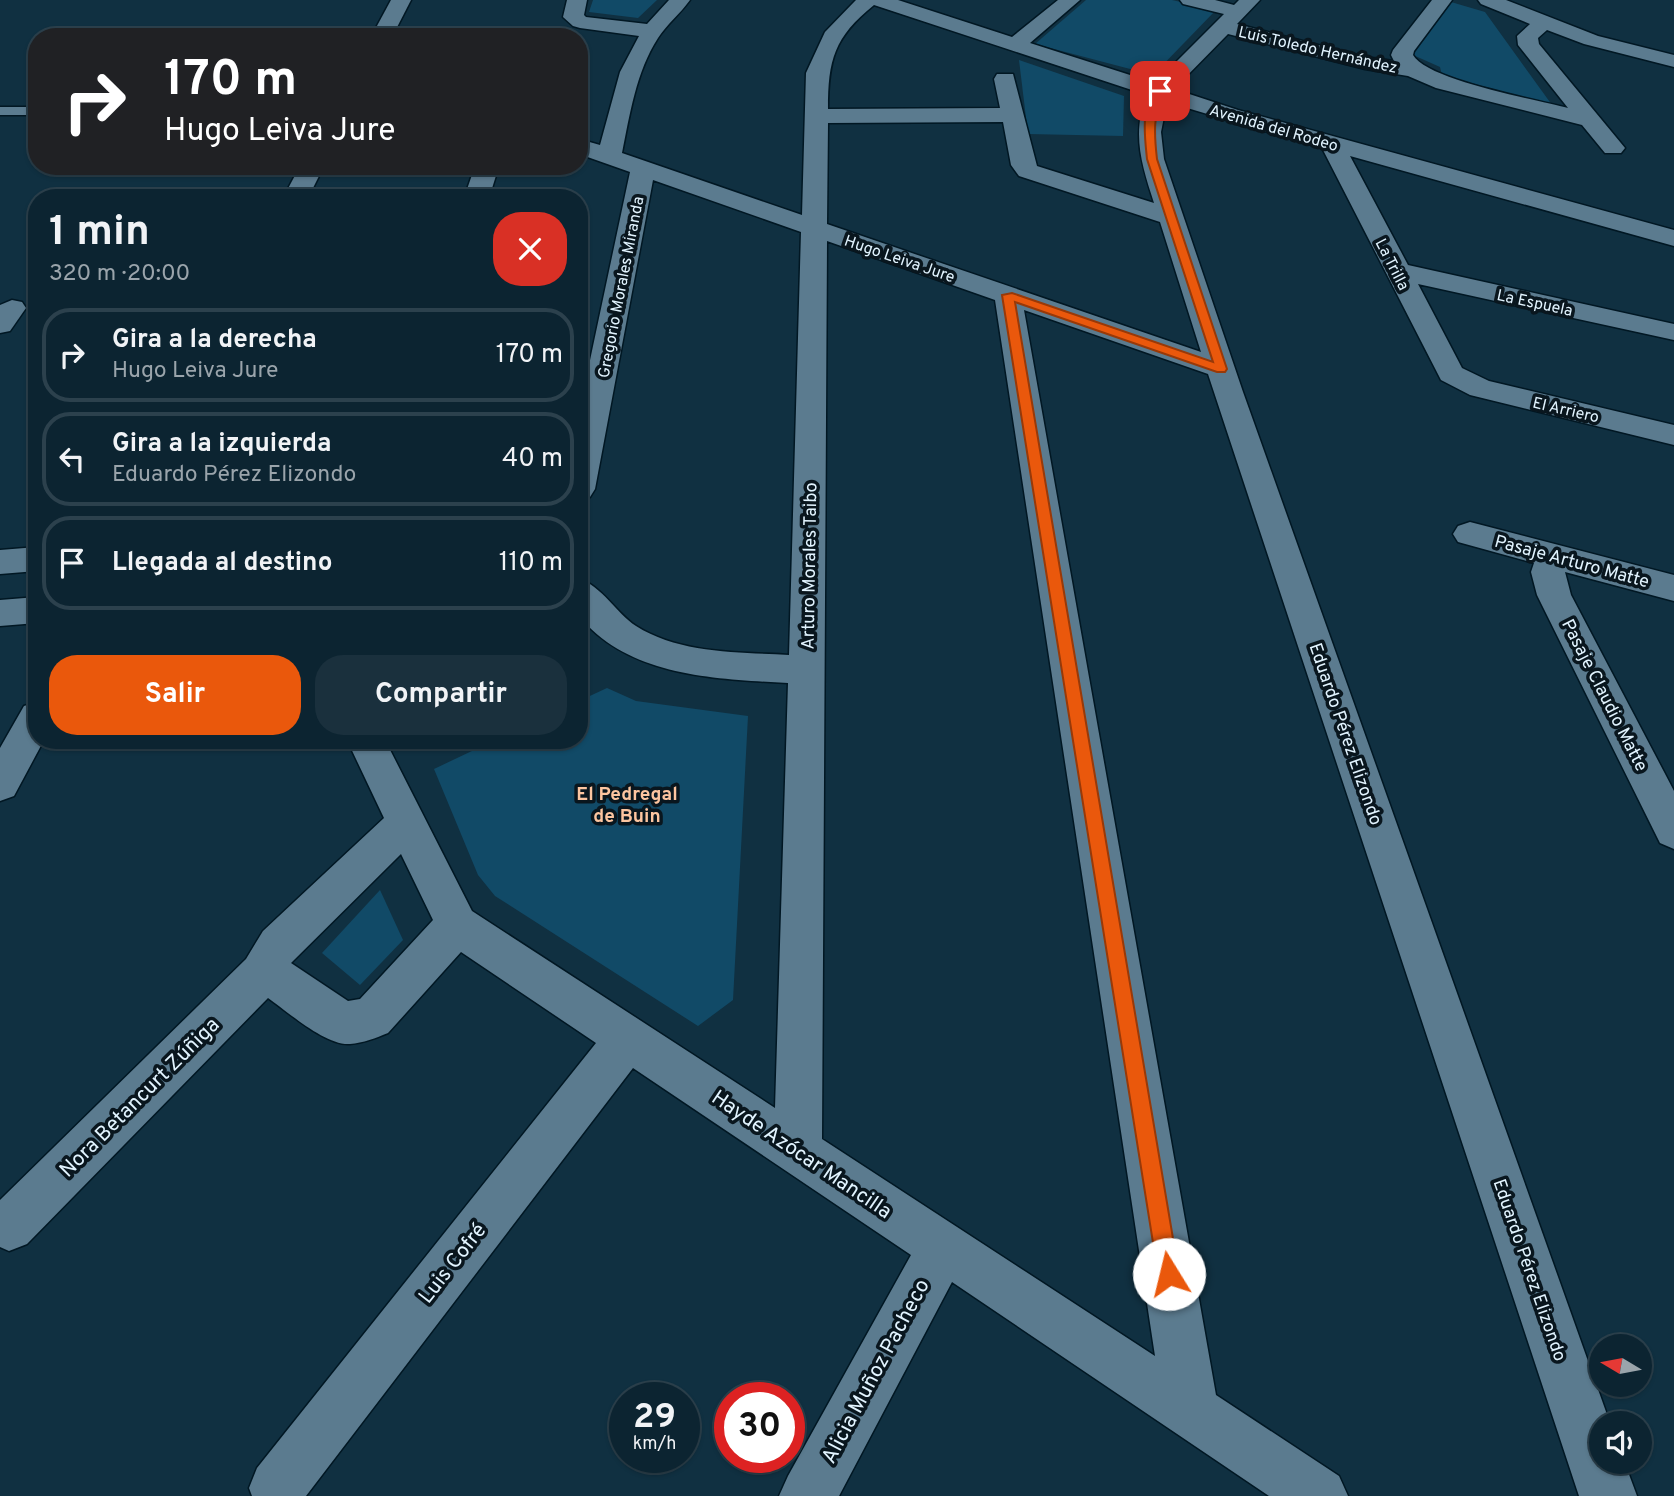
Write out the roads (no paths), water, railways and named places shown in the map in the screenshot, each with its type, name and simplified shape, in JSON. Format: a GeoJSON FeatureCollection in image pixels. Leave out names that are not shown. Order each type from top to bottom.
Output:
{"type":"FeatureCollection","features":[{"type":"Feature","properties":{"kind":"street"},"geometry":{"type":"LineString","coordinates":[[385,28],[401,0]]}},
{"type":"Feature","properties":{"kind":"street"},"geometry":{"type":"LineString","coordinates":[[577,0],[573,17],[586,24],[651,31]]}},
{"type":"Feature","properties":{"kind":"street"},"geometry":{"type":"LineString","coordinates":[[609,157],[633,63],[651,31],[680,0]]}},
{"type":"Feature","properties":{"kind":"street","name":"Arturo Morales Taibo"},"geometry":{"type":"LineString","coordinates":[[797,1150],[817,74],[821,55],[842,24],[868,0]]}},
{"type":"Feature","properties":{"kind":"street","name":"Avenida del Rodeo"},"geometry":{"type":"LineString","coordinates":[[878,0],[1230,115],[1674,238]]}},
{"type":"Feature","properties":{"kind":"street"},"geometry":{"type":"LineString","coordinates":[[1015,45],[1070,0]]}},
{"type":"Feature","properties":{"kind":"street","name":"Luis Toledo Hernández"},"geometry":{"type":"LineString","coordinates":[[1190,0],[1237,13],[1365,63],[1414,70],[1444,83],[1590,120]]}},
{"type":"Feature","properties":{"kind":"street"},"geometry":{"type":"LineString","coordinates":[[1414,70],[1402,55],[1442,0]]}},
{"type":"Feature","properties":{"kind":"street"},"geometry":{"type":"LineString","coordinates":[[1491,1],[1608,45],[1674,61]]}},
{"type":"Feature","properties":{"kind":"street","name":"Eduardo Pérez Elizondo"},"geometry":{"type":"LineString","coordinates":[[1237,13],[1160,91],[1152,108],[1149,142],[1221,369],[1608,1496]]}},
{"type":"Feature","properties":{"kind":"street"},"geometry":{"type":"LineString","coordinates":[[1545,22],[1527,36],[1529,45],[1613,148]]}},
{"type":"Feature","properties":{"kind":"street"},"geometry":{"type":"LineString","coordinates":[[580,28],[586,24]]}},
{"type":"Feature","properties":{"kind":"street"},"geometry":{"type":"LineString","coordinates":[[1005,79],[1023,165],[1028,171],[1171,217]]}},
{"type":"Feature","properties":{"kind":"street"},"geometry":{"type":"LineString","coordinates":[[816,116],[1012,115]]}},
{"type":"Feature","properties":{"kind":"street","name":"La Trilla"},"geometry":{"type":"LineString","coordinates":[[1332,144],[1446,368],[1459,380]]}},
{"type":"Feature","properties":{"kind":"street","name":"Hugo Leiva Jure"},"geometry":{"type":"LineString","coordinates":[[588,149],[1221,369]]}},
{"type":"Feature","properties":{"kind":"street","name":"Gregorio Morales Miranda"},"geometry":{"type":"LineString","coordinates":[[588,444],[643,169]]}},
{"type":"Feature","properties":{"kind":"street","name":"La Espuela"},"geometry":{"type":"LineString","coordinates":[[1397,271],[1674,332]]}},
{"type":"Feature","properties":{"kind":"street"},"geometry":{"type":"LineString","coordinates":[[1008,295],[1191,1411]]}},
{"type":"Feature","properties":{"kind":"street","name":"El Arriero"},"geometry":{"type":"LineString","coordinates":[[1459,380],[1480,388],[1674,435]]}},
{"type":"Feature","properties":{"kind":"street","name":"Pasaje Arturo Matte"},"geometry":{"type":"LineString","coordinates":[[1470,534],[1674,588]]}},
{"type":"Feature","properties":{"kind":"street","name":"Pasaje Claudio Matte"},"geometry":{"type":"LineString","coordinates":[[1553,556],[1548,572],[1554,595],[1674,831]]}},
{"type":"Feature","properties":{"kind":"street"},"geometry":{"type":"LineString","coordinates":[[0,562],[28,560]]}},
{"type":"Feature","properties":{"kind":"street"},"geometry":{"type":"LineString","coordinates":[[588,602],[605,621],[635,642],[662,653],[723,664],[807,670]]}},
{"type":"Feature","properties":{"kind":"street"},"geometry":{"type":"LineString","coordinates":[[0,613],[28,611]]}},
{"type":"Feature","properties":{"kind":"street"},"geometry":{"type":"LineString","coordinates":[[0,784],[28,733]]}},
{"type":"Feature","properties":{"kind":"street"},"geometry":{"type":"LineString","coordinates":[[269,967],[275,977],[337,1020],[360,1022],[381,1010],[457,925],[370,749]]}},
{"type":"Feature","properties":{"kind":"street","name":"Nora Betancurt Zúñiga"},"geometry":{"type":"LineString","coordinates":[[9,1226],[269,967],[268,960],[278,945],[407,823]]}},
{"type":"Feature","properties":{"kind":"street","name":"Hayde Azócar Mancilla"},"geometry":{"type":"LineString","coordinates":[[457,925],[1319,1496]]}},
{"type":"Feature","properties":{"kind":"street","name":"Luis Cofré"},"geometry":{"type":"LineString","coordinates":[[277,1488],[628,1038]]}},
{"type":"Feature","properties":{"kind":"street","name":"Alicia Muñoz Pacheco"},"geometry":{"type":"LineString","coordinates":[[808,1496],[943,1247]]}},
{"type":"Feature","properties":{"kind":"lane"},"geometry":{"type":"LineString","coordinates":[[0,111],[28,111]]}},
{"type":"Feature","properties":{"kind":"district","name":"El Pedregal de Buin"},"geometry":{"type":"Point","coordinates":[627,804]}}]}
